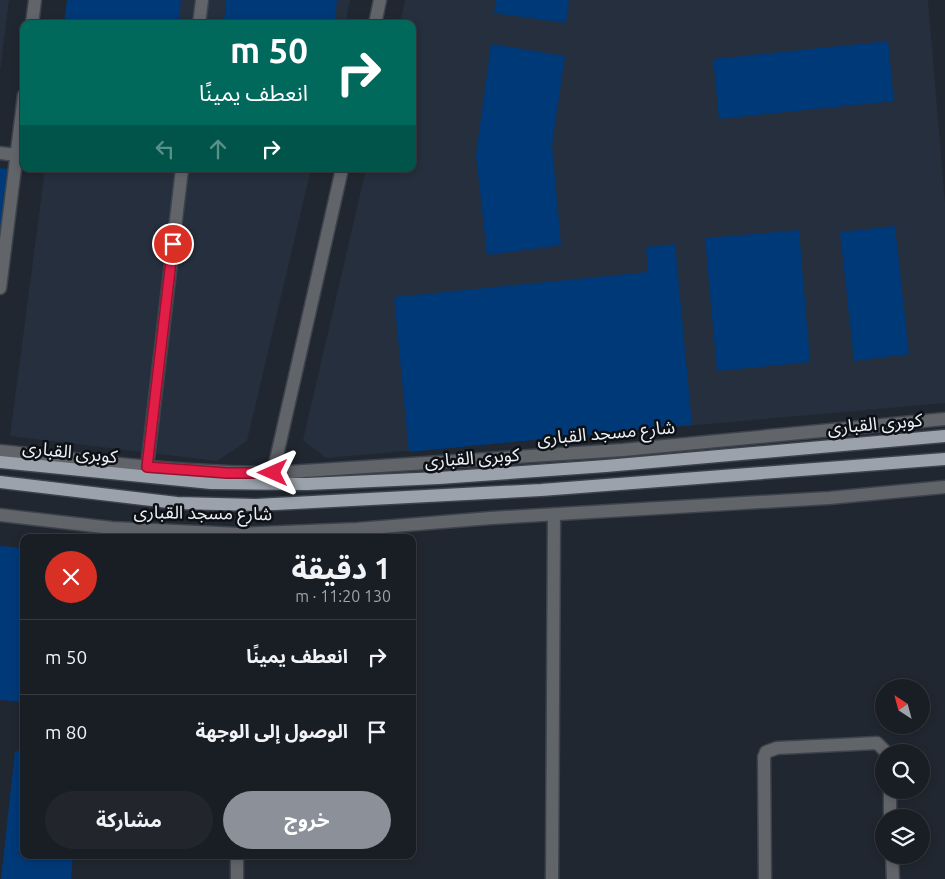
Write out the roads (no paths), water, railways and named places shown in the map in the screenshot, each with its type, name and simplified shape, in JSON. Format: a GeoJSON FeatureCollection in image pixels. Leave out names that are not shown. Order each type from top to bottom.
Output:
{"type":"FeatureCollection","features":[{"type":"Feature","properties":{"kind":"main road","name":"كوبرى القبارى"},"geometry":{"type":"LineString","coordinates":[[0,462],[211,484],[307,484],[439,478],[587,468],[945,436]]}},
{"type":"Feature","properties":{"kind":"main road","name":"كوبرى القبارى"},"geometry":{"type":"LineString","coordinates":[[0,482],[177,503],[256,505],[541,490],[945,459]]}},
{"type":"Feature","properties":{"kind":"street"},"geometry":{"type":"LineString","coordinates":[[32,20],[35,0]]}},
{"type":"Feature","properties":{"kind":"street"},"geometry":{"type":"LineString","coordinates":[[200,20],[202,0]]}},
{"type":"Feature","properties":{"kind":"street"},"geometry":{"type":"LineString","coordinates":[[375,20],[380,0]]}},
{"type":"Feature","properties":{"kind":"street"},"geometry":{"type":"LineString","coordinates":[[0,288],[20,126]]}},
{"type":"Feature","properties":{"kind":"street"},"geometry":{"type":"LineString","coordinates":[[0,154],[16,156]]}},
{"type":"Feature","properties":{"kind":"street"},"geometry":{"type":"LineString","coordinates":[[147,467],[182,172]]}},
{"type":"Feature","properties":{"kind":"street"},"geometry":{"type":"LineString","coordinates":[[273,473],[341,172]]}},
{"type":"Feature","properties":{"kind":"street","name":"شارع مسجد القبارى"},"geometry":{"type":"LineString","coordinates":[[0,451],[147,467],[227,473],[273,473],[623,450],[945,419]]}},
{"type":"Feature","properties":{"kind":"street","name":"شارع مسجد القبارى"},"geometry":{"type":"LineString","coordinates":[[273,534],[554,514],[829,498],[945,487]]}},
{"type":"Feature","properties":{"kind":"street"},"geometry":{"type":"LineString","coordinates":[[552,879],[554,514]]}},
{"type":"Feature","properties":{"kind":"street","name":"شارع مسجد القبارى"},"geometry":{"type":"LineString","coordinates":[[0,515],[112,528],[207,534]]}},
{"type":"Feature","properties":{"kind":"street"},"geometry":{"type":"LineString","coordinates":[[765,879],[764,757],[766,752],[777,748],[875,744]]}},
{"type":"Feature","properties":{"kind":"street"},"geometry":{"type":"LineString","coordinates":[[237,879],[238,859]]}},
{"type":"Feature","properties":{"kind":"street"},"geometry":{"type":"LineString","coordinates":[[892,864],[892,879]]}}]}
